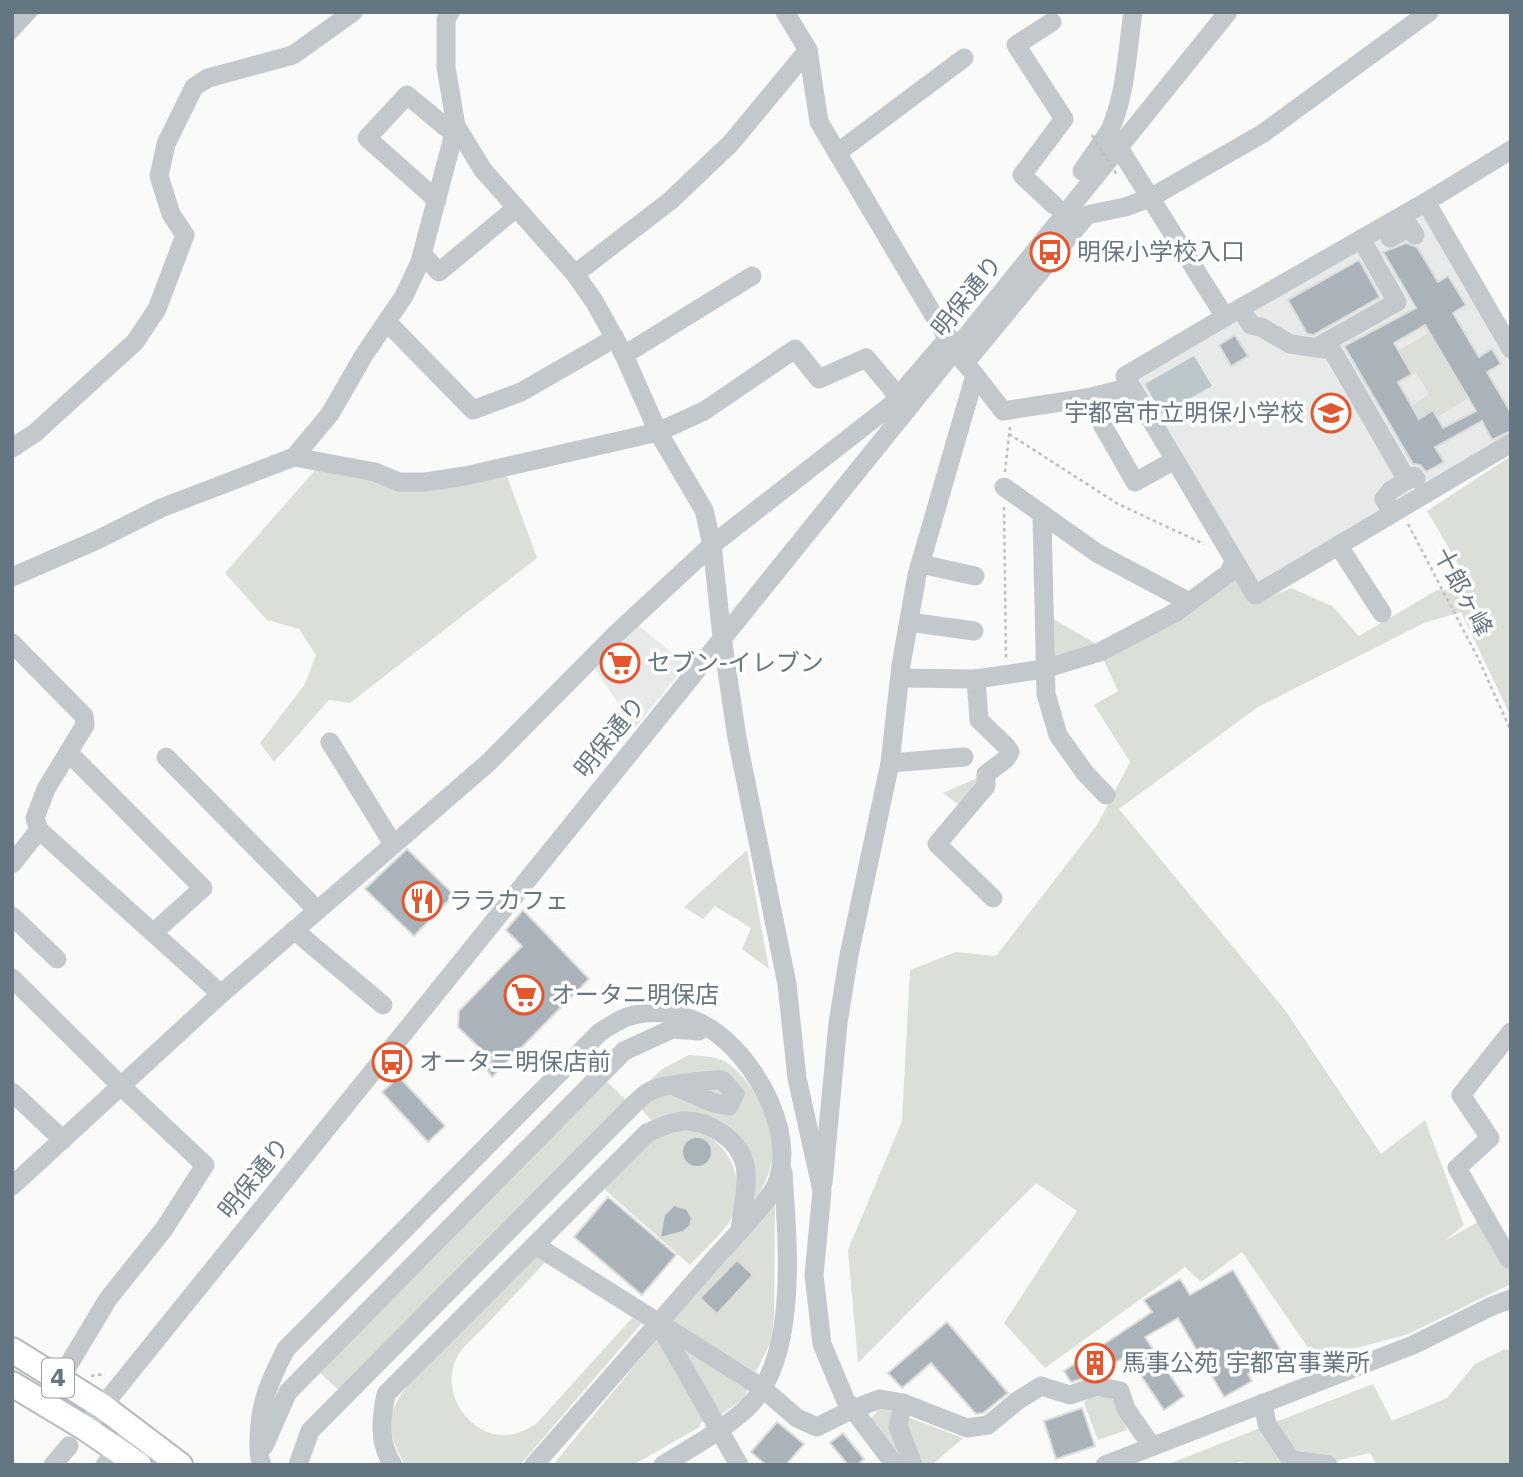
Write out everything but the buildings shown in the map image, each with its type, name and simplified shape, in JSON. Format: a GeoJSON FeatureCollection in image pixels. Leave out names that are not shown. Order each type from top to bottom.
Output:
{"type":"FeatureCollection","features":[{"type":"Feature","properties":{"kind":"main road","name":"4"},"geometry":{"type":"LineString","coordinates":[[12,1350],[102,1406],[180,1465]]}},
{"type":"Feature","properties":{"kind":"main road","name":"4"},"geometry":{"type":"LineString","coordinates":[[12,1384],[77,1437],[111,1457],[139,1465]]}},
{"type":"Feature","properties":{"kind":"street"},"geometry":{"type":"LineString","coordinates":[[12,448],[35,433],[135,342],[157,309],[185,235],[171,214],[159,176],[166,144],[194,88],[208,78],[293,55],[353,12]]}},
{"type":"Feature","properties":{"kind":"street"},"geometry":{"type":"LineString","coordinates":[[12,577],[97,540],[161,508],[294,457],[330,414],[364,355],[404,296],[422,254],[455,130],[446,67],[446,20],[450,12]]}},
{"type":"Feature","properties":{"kind":"street"},"geometry":{"type":"LineString","coordinates":[[785,12],[808,50],[819,122],[961,357],[1003,411],[1087,398],[1131,387]]}},
{"type":"Feature","properties":{"kind":"street"},"geometry":{"type":"LineString","coordinates":[[895,1465],[845,1399],[822,1344],[814,1275],[838,1023],[849,955],[890,763],[909,622],[961,357],[1054,205],[1107,138],[1117,116],[1133,12]]}},
{"type":"Feature","properties":{"kind":"street","name":"明保通り"},"geometry":{"type":"LineString","coordinates":[[53,1465],[722,637],[961,357],[1107,138],[1228,12]]}},
{"type":"Feature","properties":{"kind":"street"},"geometry":{"type":"LineString","coordinates":[[12,1186],[221,994],[489,762],[617,633],[712,545],[890,407],[899,397],[961,357],[1087,215],[1125,207],[1150,198],[1262,134],[1429,12]]}},
{"type":"Feature","properties":{"kind":"street"},"geometry":{"type":"LineString","coordinates":[[1052,22],[1016,45],[1064,119],[1022,175],[1054,205]]}},
{"type":"Feature","properties":{"kind":"street"},"geometry":{"type":"LineString","coordinates":[[575,274],[670,201],[731,143],[808,50]]}},
{"type":"Feature","properties":{"kind":"street"},"geometry":{"type":"LineString","coordinates":[[837,153],[964,58]]}},
{"type":"Feature","properties":{"kind":"street"},"geometry":{"type":"LineString","coordinates":[[436,200],[367,138],[407,94],[455,130],[483,170],[575,274],[620,346],[658,432],[704,510],[712,545],[737,738],[786,984],[797,1078],[822,1191]]}},
{"type":"Feature","properties":{"kind":"street"},"geometry":{"type":"LineString","coordinates":[[1107,138],[1233,313],[1283,342],[1332,350],[1408,480]]}},
{"type":"Feature","properties":{"kind":"street"},"geometry":{"type":"LineString","coordinates":[[1364,245],[1426,202],[1511,150]]}},
{"type":"Feature","properties":{"kind":"street"},"geometry":{"type":"LineString","coordinates":[[1426,202],[1511,349]]}},
{"type":"Feature","properties":{"kind":"street"},"geometry":{"type":"LineString","coordinates":[[422,254],[439,272],[516,208]]}},
{"type":"Feature","properties":{"kind":"street"},"geometry":{"type":"LineString","coordinates":[[1415,235],[1410,226],[1364,245],[1233,313],[1125,376],[1255,596],[1511,443]]}},
{"type":"Feature","properties":{"kind":"street"},"geometry":{"type":"LineString","coordinates":[[1317,347],[1397,302],[1364,245]]}},
{"type":"Feature","properties":{"kind":"street"},"geometry":{"type":"LineString","coordinates":[[387,322],[473,410],[521,392],[620,346],[752,276]]}},
{"type":"Feature","properties":{"kind":"street"},"geometry":{"type":"LineString","coordinates":[[294,457],[374,472],[400,482],[425,482],[465,476],[658,432],[704,411],[795,349],[818,379],[866,358],[899,397]]}},
{"type":"Feature","properties":{"kind":"street"},"geometry":{"type":"LineString","coordinates":[[1087,398],[1135,482],[1175,460]]}},
{"type":"Feature","properties":{"kind":"street"},"geometry":{"type":"LineString","coordinates":[[1396,511],[1384,499],[1391,490],[1414,476],[1419,485],[1447,468]]}},
{"type":"Feature","properties":{"kind":"street"},"geometry":{"type":"LineString","coordinates":[[1004,486],[1097,553],[1189,602]]}},
{"type":"Feature","properties":{"kind":"street"},"geometry":{"type":"LineString","coordinates":[[1042,515],[1046,694],[1058,735],[1106,795]]}},
{"type":"Feature","properties":{"kind":"street"},"geometry":{"type":"LineString","coordinates":[[1338,545],[1382,613]]}},
{"type":"Feature","properties":{"kind":"street"},"geometry":{"type":"LineString","coordinates":[[900,678],[980,678],[1044,669],[1100,652],[1176,612],[1229,573],[1233,559]]}},
{"type":"Feature","properties":{"kind":"street"},"geometry":{"type":"LineString","coordinates":[[921,564],[975,576]]}},
{"type":"Feature","properties":{"kind":"street"},"geometry":{"type":"LineString","coordinates":[[909,622],[974,631]]}},
{"type":"Feature","properties":{"kind":"street"},"geometry":{"type":"LineString","coordinates":[[12,643],[84,716],[85,725],[46,789],[35,818],[39,830],[221,994]]}},
{"type":"Feature","properties":{"kind":"street"},"geometry":{"type":"LineString","coordinates":[[980,678],[979,720],[1010,752],[1006,759],[986,774],[986,786],[937,844],[993,898]]}},
{"type":"Feature","properties":{"kind":"street"},"geometry":{"type":"LineString","coordinates":[[330,742],[393,844]]}},
{"type":"Feature","properties":{"kind":"street"},"geometry":{"type":"LineString","coordinates":[[68,752],[203,888],[153,933]]}},
{"type":"Feature","properties":{"kind":"street"},"geometry":{"type":"LineString","coordinates":[[166,757],[317,910]]}},
{"type":"Feature","properties":{"kind":"street"},"geometry":{"type":"LineString","coordinates":[[890,763],[964,757]]}},
{"type":"Feature","properties":{"kind":"street"},"geometry":{"type":"LineString","coordinates":[[12,864],[39,830]]}},
{"type":"Feature","properties":{"kind":"street"},"geometry":{"type":"LineString","coordinates":[[12,916],[57,959]]}},
{"type":"Feature","properties":{"kind":"street"},"geometry":{"type":"LineString","coordinates":[[294,930],[383,1005]]}},
{"type":"Feature","properties":{"kind":"street"},"geometry":{"type":"LineString","coordinates":[[12,978],[205,1165],[164,1229],[108,1299],[60,1379]]}},
{"type":"Feature","properties":{"kind":"street"},"geometry":{"type":"LineString","coordinates":[[260,1461],[260,1417],[267,1386],[286,1349],[600,1032],[627,1017],[661,1012],[692,1019],[717,1033],[740,1055],[759,1083],[776,1117],[782,1157],[788,1254],[783,1328],[772,1370],[749,1406],[718,1431],[663,1465]]}},
{"type":"Feature","properties":{"kind":"street"},"geometry":{"type":"LineString","coordinates":[[260,1461],[288,1392],[624,1051],[672,1028],[717,1033]]}},
{"type":"Feature","properties":{"kind":"street"},"geometry":{"type":"LineString","coordinates":[[1509,1259],[1457,1168],[1489,1138],[1461,1095],[1511,1032]]}},
{"type":"Feature","properties":{"kind":"street"},"geometry":{"type":"LineString","coordinates":[[298,1465],[310,1431],[363,1376],[633,1105],[650,1091],[674,1086]]}},
{"type":"Feature","properties":{"kind":"street"},"geometry":{"type":"LineString","coordinates":[[12,1092],[62,1140]]}},
{"type":"Feature","properties":{"kind":"street"},"geometry":{"type":"LineString","coordinates":[[393,1465],[380,1424],[386,1394],[647,1133],[683,1121],[722,1132],[746,1165],[739,1231]]}},
{"type":"Feature","properties":{"kind":"street"},"geometry":{"type":"LineString","coordinates":[[534,1465],[776,1186],[782,1157]]}},
{"type":"Feature","properties":{"kind":"street"},"geometry":{"type":"LineString","coordinates":[[535,1245],[761,1387],[797,1418],[817,1427],[880,1399],[902,1403],[967,1428],[988,1425],[1017,1401],[1041,1386],[1070,1395],[1097,1386],[1120,1391],[1126,1409],[1151,1445]]}},
{"type":"Feature","properties":{"kind":"street"},"geometry":{"type":"LineString","coordinates":[[1105,1465],[1413,1345],[1511,1299]]}},
{"type":"Feature","properties":{"kind":"street"},"geometry":{"type":"LineString","coordinates":[[658,1324],[738,1465]]}},
{"type":"Feature","properties":{"kind":"street"},"geometry":{"type":"LineString","coordinates":[[902,1403],[898,1426],[912,1465]]}},
{"type":"Feature","properties":{"kind":"street"},"geometry":{"type":"LineString","coordinates":[[1264,1403],[1267,1424],[1291,1460],[1328,1465]]}},
{"type":"Feature","properties":{"kind":"street"},"geometry":{"type":"LineString","coordinates":[[111,1457],[134,1429]]}},
{"type":"Feature","properties":{"kind":"path"},"geometry":{"type":"LineString","coordinates":[[1107,138],[1117,175]]}},
{"type":"Feature","properties":{"kind":"path"},"geometry":{"type":"LineString","coordinates":[[980,678],[984,673],[1007,670],[1004,486],[1013,410]]}},
{"type":"Feature","properties":{"kind":"path"},"geometry":{"type":"LineString","coordinates":[[1009,434],[1118,504],[1233,559]]}},
{"type":"Feature","properties":{"kind":"path","name":"十郎ヶ峰"},"geometry":{"type":"LineString","coordinates":[[1396,511],[1479,660],[1511,731]]}},
{"type":"Feature","properties":{"kind":"shaded area"},"geometry":{"type":"Polygon","coordinates":[[[12,12],[40,12],[12,42],[12,12]]]}},
{"type":"Feature","properties":{"kind":"shaded area","name":"宇都宮市立明保小学校"},"geometry":{"type":"Polygon","coordinates":[[[1418,212],[1427,215],[1511,360],[1511,442],[1264,585],[1252,582],[1136,376],[1418,212]]]}},
{"type":"Feature","properties":{"kind":"shaded area"},"geometry":{"type":"Polygon","coordinates":[[[1430,332],[1469,398],[1437,417],[1433,410],[1419,419],[1412,406],[1429,394],[1416,372],[1412,374],[1398,351],[1430,332]]]}},
{"type":"Feature","properties":{"kind":"shaded area"},"geometry":{"type":"Polygon","coordinates":[[[1194,356],[1212,386],[1162,414],[1145,384],[1194,356]]]}},
{"type":"Feature","properties":{"kind":"shaded area"},"geometry":{"type":"Polygon","coordinates":[[[1511,456],[1511,717],[1461,612],[1424,623],[1258,707],[1119,809],[1285,1010],[1381,1154],[1425,1120],[1464,1225],[1446,1240],[1485,1218],[1511,1263],[1511,1284],[1408,1334],[1316,1359],[1242,1252],[1201,1282],[1185,1267],[1045,1368],[1004,1323],[1077,1211],[1036,1183],[858,1363],[848,1250],[902,1121],[910,970],[956,952],[996,956],[1097,825],[1130,762],[1094,705],[1118,691],[1100,652],[1229,573],[1254,604],[1291,588],[1332,606],[1359,636],[1437,590],[1473,589],[1427,511],[1511,456]]]}},
{"type":"Feature","properties":{"kind":"shaded area"},"geometry":{"type":"Polygon","coordinates":[[[316,469],[477,481],[507,476],[537,558],[350,703],[329,700],[274,762],[260,743],[305,684],[316,655],[299,629],[267,620],[225,573],[316,469]]]}},
{"type":"Feature","properties":{"kind":"shaded area"},"geometry":{"type":"Polygon","coordinates":[[[1050,617],[1100,646],[1059,661],[1051,655],[1050,617]]]}},
{"type":"Feature","properties":{"kind":"shaded area"},"geometry":{"type":"Polygon","coordinates":[[[636,623],[686,665],[635,728],[593,666],[636,623]]]}},
{"type":"Feature","properties":{"kind":"shaded area"},"geometry":{"type":"Polygon","coordinates":[[[986,774],[966,810],[943,793],[986,774]]]}},
{"type":"Feature","properties":{"kind":"shaded area"},"geometry":{"type":"Polygon","coordinates":[[[747,850],[769,969],[742,949],[751,928],[715,906],[703,919],[684,907],[747,850]]]}},
{"type":"Feature","properties":{"kind":"shaded area"},"geometry":{"type":"Polygon","coordinates":[[[689,1055],[722,1060],[733,1067],[752,1089],[766,1117],[772,1145],[771,1166],[748,1213],[730,1132],[653,1122],[631,1098],[662,1069],[689,1055]]]}},
{"type":"Feature","properties":{"kind":"shaded area"},"geometry":{"type":"Polygon","coordinates":[[[604,1079],[627,1101],[344,1395],[320,1373],[604,1079]]]}},
{"type":"Feature","properties":{"kind":"shaded area"},"geometry":{"type":"Polygon","coordinates":[[[684,1128],[711,1138],[721,1147],[730,1159],[737,1186],[733,1215],[690,1265],[603,1188],[648,1138],[684,1128]]]}},
{"type":"Feature","properties":{"kind":"shaded area"},"geometry":{"type":"Polygon","coordinates":[[[775,1199],[774,1319],[771,1341],[756,1372],[670,1321],[775,1199]]]}},
{"type":"Feature","properties":{"kind":"shaded area"},"geometry":{"type":"Polygon","coordinates":[[[536,1253],[547,1260],[463,1348],[454,1365],[454,1397],[465,1415],[481,1429],[510,1435],[536,1424],[632,1318],[642,1323],[520,1465],[405,1465],[393,1440],[391,1429],[393,1410],[398,1400],[414,1377],[536,1253]]]}},
{"type":"Feature","properties":{"kind":"shaded area"},"geometry":{"type":"Polygon","coordinates":[[[659,1336],[704,1419],[698,1428],[633,1465],[553,1465],[659,1336]]]}},
{"type":"Feature","properties":{"kind":"shaded area"},"geometry":{"type":"Polygon","coordinates":[[[673,1337],[749,1388],[743,1399],[719,1416],[673,1337]]]}},
{"type":"Feature","properties":{"kind":"shaded area"},"geometry":{"type":"Polygon","coordinates":[[[1505,1349],[1511,1351],[1511,1465],[1377,1465],[1370,1453],[1317,1465],[1260,1465],[1240,1462],[1232,1465],[1166,1465],[1373,1384],[1392,1421],[1447,1398],[1475,1364],[1505,1349]]]}},
{"type":"Feature","properties":{"kind":"shaded area"},"geometry":{"type":"Polygon","coordinates":[[[1093,1394],[1114,1400],[1127,1430],[1098,1440],[1084,1403],[1093,1394]]]}},
{"type":"Feature","properties":{"kind":"shaded area"},"geometry":{"type":"Polygon","coordinates":[[[881,1407],[963,1438],[932,1465],[903,1465],[869,1421],[881,1407]]]}},
{"type":"Feature","properties":{"kind":"place","name":"明保小学校入口"},"geometry":{"type":"Point","coordinates":[1050,252]}},
{"type":"Feature","properties":{"kind":"place","name":"宇都宮市立明保小学校"},"geometry":{"type":"Point","coordinates":[1331,413]}},
{"type":"Feature","properties":{"kind":"place","name":"セブン-イレブン"},"geometry":{"type":"Point","coordinates":[620,663]}},
{"type":"Feature","properties":{"kind":"place","name":"ララカフェ"},"geometry":{"type":"Point","coordinates":[422,901]}},
{"type":"Feature","properties":{"kind":"place","name":"オータニ明保店"},"geometry":{"type":"Point","coordinates":[524,995]}},
{"type":"Feature","properties":{"kind":"place","name":"オータニ明保店前"},"geometry":{"type":"Point","coordinates":[392,1062]}},
{"type":"Feature","properties":{"kind":"place","name":"馬事公苑 宇都宮事業所"},"geometry":{"type":"Point","coordinates":[1095,1363]}}]}
